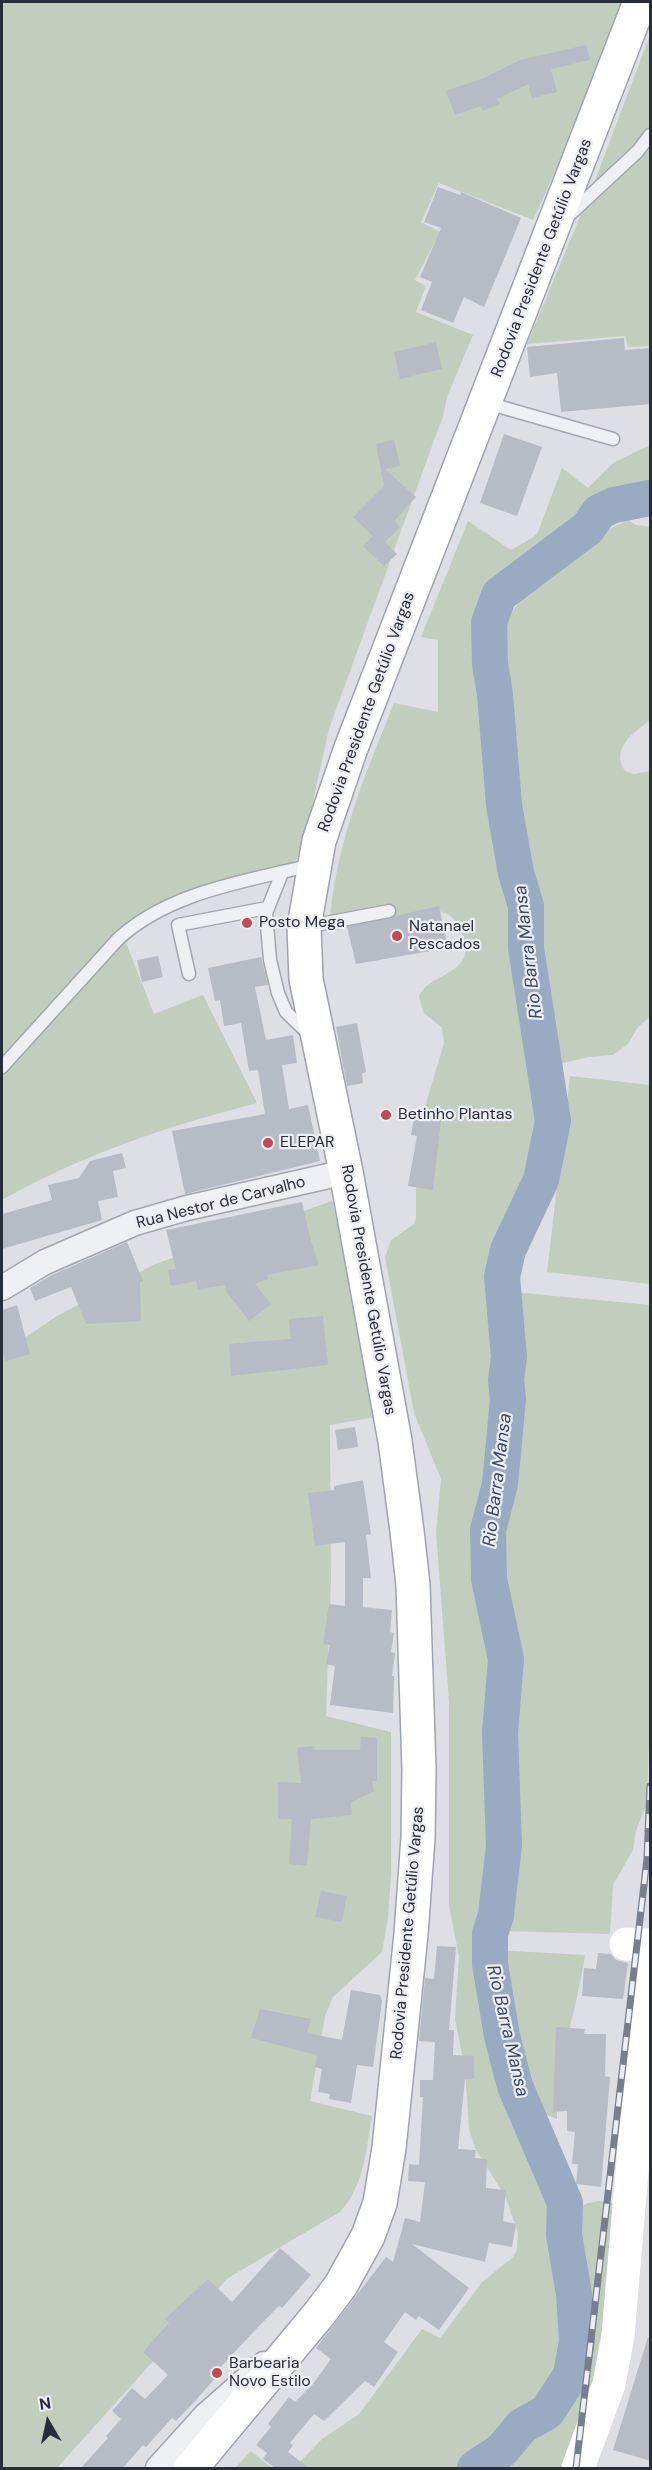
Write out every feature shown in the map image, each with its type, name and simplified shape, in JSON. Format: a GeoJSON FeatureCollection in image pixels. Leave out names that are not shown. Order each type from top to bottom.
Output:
{"type":"FeatureCollection","features":[{"type":"Feature","properties":{"kind":"main road","name":"Rodovia Presidente Getúlio Vargas"},"geometry":{"type":"LineString","coordinates":[[191,2469],[213,2425],[309,2326],[341,2285],[368,2236],[380,2203],[392,2112],[418,1838],[413,1585],[395,1441],[346,1172],[306,979],[304,927],[315,864],[324,825],[351,748],[640,2]]}},
{"type":"Feature","properties":{"kind":"main road"},"geometry":{"type":"LineString","coordinates":[[578,2469],[609,2384],[618,2335],[642,1950]]}},
{"type":"Feature","properties":{"kind":"street","name":"Rua Nestor de Carvalho"},"geometry":{"type":"LineString","coordinates":[[2,1288],[45,1262],[135,1223],[187,1208],[346,1172]]}},
{"type":"Feature","properties":{"kind":"street"},"geometry":{"type":"LineString","coordinates":[[158,2469],[213,2425]]}},
{"type":"Feature","properties":{"kind":"lane"},"geometry":{"type":"LineString","coordinates":[[553,230],[615,173],[651,135]]}},
{"type":"Feature","properties":{"kind":"lane"},"geometry":{"type":"LineString","coordinates":[[486,403],[613,439]]}},
{"type":"Feature","properties":{"kind":"lane"},"geometry":{"type":"LineString","coordinates":[[2,1067],[118,938],[139,920],[186,898],[315,864]]}},
{"type":"Feature","properties":{"kind":"lane"},"geometry":{"type":"LineString","coordinates":[[282,873],[267,908],[265,925],[278,993],[292,1019],[317,1040]]}},
{"type":"Feature","properties":{"kind":"lane"},"geometry":{"type":"LineString","coordinates":[[189,974],[178,925],[267,908]]}},
{"type":"Feature","properties":{"kind":"lane"},"geometry":{"type":"LineString","coordinates":[[304,927],[389,911]]}},
{"type":"Feature","properties":{"kind":"green space"},"geometry":{"type":"Polygon","coordinates":[[[2,2],[621,2],[602,58],[533,220],[439,183],[421,222],[440,232],[415,280],[426,286],[416,312],[473,335],[447,397],[443,416],[329,729],[314,796],[312,827],[303,853],[287,868],[260,884],[177,906],[152,920],[126,943],[154,1014],[203,995],[257,1103],[158,1132],[94,1155],[2,1200],[2,2]]]}},
{"type":"Feature","properties":{"kind":"green space"},"geometry":{"type":"Polygon","coordinates":[[[650,35],[650,346],[628,347],[625,336],[527,344],[594,183],[650,35]]]}},
{"type":"Feature","properties":{"kind":"green space"},"geometry":{"type":"Polygon","coordinates":[[[650,445],[650,486],[601,494],[587,500],[588,521],[573,535],[508,579],[496,593],[487,610],[482,632],[496,794],[504,855],[516,907],[539,1099],[539,1124],[529,1185],[520,1207],[496,1236],[486,1301],[500,1356],[502,1404],[490,1482],[479,1524],[483,1583],[499,1663],[493,1682],[490,1710],[494,1855],[483,1945],[501,2077],[508,2096],[548,2170],[555,2194],[568,2288],[569,2317],[560,2369],[546,2394],[522,2419],[463,2468],[294,2468],[322,2439],[359,2414],[422,2329],[440,2338],[482,2282],[512,2258],[517,2250],[518,2233],[505,2196],[476,2150],[469,2129],[465,2069],[455,2019],[459,1956],[449,1906],[449,1702],[436,1532],[441,1479],[414,1413],[385,1257],[391,1240],[414,1224],[416,1217],[420,1123],[444,1043],[442,1028],[423,1012],[419,996],[433,981],[460,964],[465,955],[465,944],[453,918],[435,910],[329,932],[337,872],[343,843],[361,787],[394,703],[438,712],[438,640],[421,637],[468,521],[511,550],[538,532],[562,468],[588,488],[613,463],[650,445]]]}},
{"type":"Feature","properties":{"kind":"green space"},"geometry":{"type":"Polygon","coordinates":[[[628,520],[636,525],[650,527],[650,720],[631,736],[620,755],[625,771],[634,774],[650,771],[650,1017],[638,1027],[628,1044],[613,1055],[588,1057],[556,1065],[536,951],[531,902],[511,806],[501,642],[508,621],[533,584],[569,554],[628,520]]]}},
{"type":"Feature","properties":{"kind":"green space"},"geometry":{"type":"Polygon","coordinates":[[[570,1076],[650,1085],[650,1284],[547,1272],[570,1076]]]}},
{"type":"Feature","properties":{"kind":"green space"},"geometry":{"type":"Polygon","coordinates":[[[332,1201],[355,1292],[375,1417],[330,1425],[331,1579],[326,1716],[391,1732],[391,1874],[388,1918],[382,1952],[333,1997],[325,2016],[310,2101],[372,2116],[363,2167],[354,2191],[340,2212],[228,2278],[57,2468],[2,2468],[2,1353],[57,1316],[155,1264],[332,1201]]]}},
{"type":"Feature","properties":{"kind":"green space"},"geometry":{"type":"Polygon","coordinates":[[[513,1292],[650,1305],[650,1711],[647,1803],[636,1831],[633,1850],[613,1885],[610,1934],[502,1931],[514,1867],[515,1625],[497,1528],[510,1490],[516,1351],[513,1292]]]}},
{"type":"Feature","properties":{"kind":"green space"},"geometry":{"type":"Polygon","coordinates":[[[496,1950],[585,1955],[560,2077],[557,2119],[547,2115],[559,2150],[536,2121],[519,2089],[496,1950]]]}},
{"type":"Feature","properties":{"kind":"green space"},"geometry":{"type":"Polygon","coordinates":[[[599,2201],[612,2203],[620,2209],[617,2304],[568,2468],[491,2468],[544,2425],[566,2398],[574,2381],[587,2293],[575,2236],[575,2218],[577,2209],[588,2203],[599,2201]]]}},
{"type":"Feature","properties":{"kind":"green space"},"geometry":{"type":"Polygon","coordinates":[[[251,2451],[272,2468],[235,2468],[251,2451]]]}},
{"type":"Feature","properties":{"kind":"building"},"geometry":{"type":"Polygon","coordinates":[[[586,45],[590,60],[551,69],[557,92],[532,98],[528,84],[497,99],[500,104],[483,111],[481,106],[455,115],[446,91],[484,78],[520,60],[586,45]]]}},
{"type":"Feature","properties":{"kind":"building"},"geometry":{"type":"Polygon","coordinates":[[[438,187],[460,195],[461,192],[521,218],[484,307],[464,297],[453,323],[421,310],[432,282],[420,277],[441,228],[424,222],[438,187]]]}},
{"type":"Feature","properties":{"kind":"building"},"geometry":{"type":"Polygon","coordinates":[[[624,338],[625,350],[651,348],[651,404],[561,412],[557,373],[530,377],[527,347],[624,338]]]}},
{"type":"Feature","properties":{"kind":"building"},"geometry":{"type":"Polygon","coordinates":[[[436,342],[442,369],[400,379],[394,352],[436,342]]]}},
{"type":"Feature","properties":{"kind":"building"},"geometry":{"type":"Polygon","coordinates":[[[504,434],[542,447],[517,516],[480,503],[504,434]]]}},
{"type":"Feature","properties":{"kind":"building"},"geometry":{"type":"Polygon","coordinates":[[[394,440],[400,466],[385,469],[416,497],[394,521],[400,527],[385,542],[397,554],[384,566],[363,546],[373,536],[353,517],[384,486],[376,444],[394,440]]]}},
{"type":"Feature","properties":{"kind":"building","name":"Natanael Pescados"},"geometry":{"type":"Polygon","coordinates":[[[439,906],[448,948],[356,964],[347,927],[439,906]]]}},
{"type":"Feature","properties":{"kind":"building"},"geometry":{"type":"Polygon","coordinates":[[[158,956],[163,977],[142,982],[137,960],[158,956]]]}},
{"type":"Feature","properties":{"kind":"building"},"geometry":{"type":"Polygon","coordinates":[[[261,957],[268,985],[255,987],[266,1040],[293,1035],[297,1063],[282,1065],[289,1109],[308,1105],[320,1161],[185,1194],[172,1131],[265,1114],[258,1070],[249,1071],[241,1023],[224,1026],[220,1000],[215,1001],[208,968],[261,957]]]}},
{"type":"Feature","properties":{"kind":"building"},"geometry":{"type":"Polygon","coordinates":[[[357,1023],[366,1072],[362,1073],[363,1083],[347,1086],[336,1027],[357,1023]]]}},
{"type":"Feature","properties":{"kind":"building"},"geometry":{"type":"Polygon","coordinates":[[[414,1117],[441,1120],[433,1190],[408,1186],[417,1136],[411,1135],[414,1117]]]}},
{"type":"Feature","properties":{"kind":"building"},"geometry":{"type":"Polygon","coordinates":[[[122,1153],[126,1168],[113,1171],[118,1197],[98,1201],[102,1220],[2,1249],[2,1214],[52,1200],[48,1185],[79,1178],[90,1161],[122,1153]]]}},
{"type":"Feature","properties":{"kind":"building"},"geometry":{"type":"Polygon","coordinates":[[[302,1202],[319,1265],[267,1275],[268,1279],[255,1284],[271,1304],[249,1321],[226,1291],[225,1285],[198,1289],[196,1281],[171,1286],[168,1270],[176,1269],[166,1230],[302,1202]]]}},
{"type":"Feature","properties":{"kind":"building"},"geometry":{"type":"Polygon","coordinates":[[[127,1242],[143,1281],[140,1282],[141,1321],[86,1324],[71,1287],[35,1301],[30,1288],[52,1275],[127,1242]]]}},
{"type":"Feature","properties":{"kind":"building"},"geometry":{"type":"Polygon","coordinates":[[[17,1305],[30,1354],[5,1361],[2,1348],[2,1310],[17,1305]]]}},
{"type":"Feature","properties":{"kind":"building"},"geometry":{"type":"Polygon","coordinates":[[[323,1316],[328,1365],[231,1376],[229,1344],[291,1339],[289,1319],[323,1316]]]}},
{"type":"Feature","properties":{"kind":"building"},"geometry":{"type":"Polygon","coordinates":[[[355,1427],[358,1447],[338,1450],[335,1430],[355,1427]]]}},
{"type":"Feature","properties":{"kind":"building"},"geometry":{"type":"Polygon","coordinates":[[[363,1480],[371,1534],[366,1535],[371,1578],[363,1578],[363,1607],[392,1610],[390,1632],[394,1633],[391,1652],[395,1653],[392,1676],[394,1676],[393,1713],[330,1705],[335,1666],[326,1664],[330,1645],[323,1644],[329,1604],[345,1606],[345,1542],[315,1546],[308,1493],[334,1490],[334,1486],[363,1480]]]}},
{"type":"Feature","properties":{"kind":"building"},"geometry":{"type":"Polygon","coordinates":[[[361,1737],[377,1738],[377,1781],[372,1781],[374,1791],[351,1803],[352,1815],[311,1819],[307,1866],[289,1864],[292,1819],[278,1819],[278,1782],[301,1783],[297,1748],[314,1746],[315,1750],[360,1750],[361,1737]]]}},
{"type":"Feature","properties":{"kind":"building"},"geometry":{"type":"Polygon","coordinates":[[[321,1891],[347,1896],[342,1922],[315,1917],[321,1891]]]}},
{"type":"Feature","properties":{"kind":"building"},"geometry":{"type":"Polygon","coordinates":[[[437,1946],[456,1947],[449,2030],[454,2030],[453,2055],[474,2056],[474,2079],[465,2079],[458,2149],[476,2150],[475,2158],[487,2159],[486,2188],[506,2190],[503,2221],[516,2224],[512,2247],[489,2243],[485,2262],[412,2244],[469,2288],[439,2330],[419,2316],[416,2320],[405,2312],[384,2342],[398,2352],[374,2387],[365,2381],[324,2421],[314,2414],[290,2443],[293,2445],[288,2452],[310,2469],[276,2469],[263,2459],[267,2453],[256,2445],[271,2427],[268,2424],[289,2397],[295,2402],[313,2384],[331,2359],[316,2348],[386,2257],[393,2262],[405,2218],[420,2222],[425,2182],[408,2181],[409,2164],[419,2165],[423,2097],[420,2097],[420,2080],[433,2080],[435,2042],[419,2041],[425,1978],[434,1979],[437,1946]]]}},
{"type":"Feature","properties":{"kind":"building"},"geometry":{"type":"Polygon","coordinates":[[[598,1953],[611,1954],[616,1960],[628,1963],[623,1999],[582,1996],[584,1968],[596,1969],[598,1953]]]}},
{"type":"Feature","properties":{"kind":"building"},"geometry":{"type":"Polygon","coordinates":[[[351,1990],[380,1995],[382,2001],[373,2067],[357,2065],[351,2103],[329,2099],[330,2094],[318,2092],[322,2069],[315,2067],[317,2055],[251,2038],[260,2009],[311,2019],[307,2033],[342,2040],[351,1990]]]}},
{"type":"Feature","properties":{"kind":"building"},"geometry":{"type":"Polygon","coordinates":[[[556,2027],[585,2029],[584,2034],[606,2034],[605,2076],[610,2077],[601,2187],[576,2184],[578,2164],[572,2164],[575,2132],[567,2131],[567,2111],[553,2112],[556,2027]]]}},
{"type":"Feature","properties":{"kind":"building"},"geometry":{"type":"Polygon","coordinates":[[[280,2248],[311,2275],[282,2308],[279,2306],[258,2327],[215,2373],[218,2375],[176,2421],[172,2418],[146,2447],[143,2445],[122,2469],[80,2469],[108,2438],[106,2436],[121,2419],[112,2411],[132,2388],[145,2399],[168,2375],[143,2352],[169,2323],[165,2319],[208,2279],[232,2302],[280,2248]]]}},
{"type":"Feature","properties":{"kind":"building"},"geometry":{"type":"Polygon","coordinates":[[[648,2337],[651,2338],[651,2461],[613,2450],[648,2337]]]}},
{"type":"Feature","properties":{"kind":"waterway","name":"Rio Barra Mansa"},"geometry":{"type":"LineString","coordinates":[[475,2468],[502,2450],[522,2426],[547,2412],[571,2375],[577,2341],[574,2294],[564,2235],[565,2203],[515,2086],[502,2036],[490,1964],[490,1934],[496,1915],[504,1845],[500,1733],[506,1659],[489,1579],[488,1530],[500,1484],[508,1399],[506,1380],[509,1357],[502,1277],[508,1250],[541,1180],[553,1121],[526,948],[526,906],[516,873],[504,805],[495,694],[490,664],[489,623],[499,595],[588,528],[599,512],[614,505],[650,498]]}},
{"type":"Feature","properties":{"kind":"railway"},"geometry":{"type":"LineString","coordinates":[[576,2468],[647,1859],[650,1786]]}},
{"type":"Feature","properties":{"kind":"place","name":"Posto Mega"},"geometry":{"type":"Point","coordinates":[247,923]}},
{"type":"Feature","properties":{"kind":"place","name":"Natanael Pescados"},"geometry":{"type":"Point","coordinates":[397,936]}},
{"type":"Feature","properties":{"kind":"place","name":"Betinho Plantas"},"geometry":{"type":"Point","coordinates":[386,1115]}},
{"type":"Feature","properties":{"kind":"place","name":"ELEPAR"},"geometry":{"type":"Point","coordinates":[268,1143]}},
{"type":"Feature","properties":{"kind":"place","name":"Barbearia Novo Estilo"},"geometry":{"type":"Point","coordinates":[217,2373]}}]}
